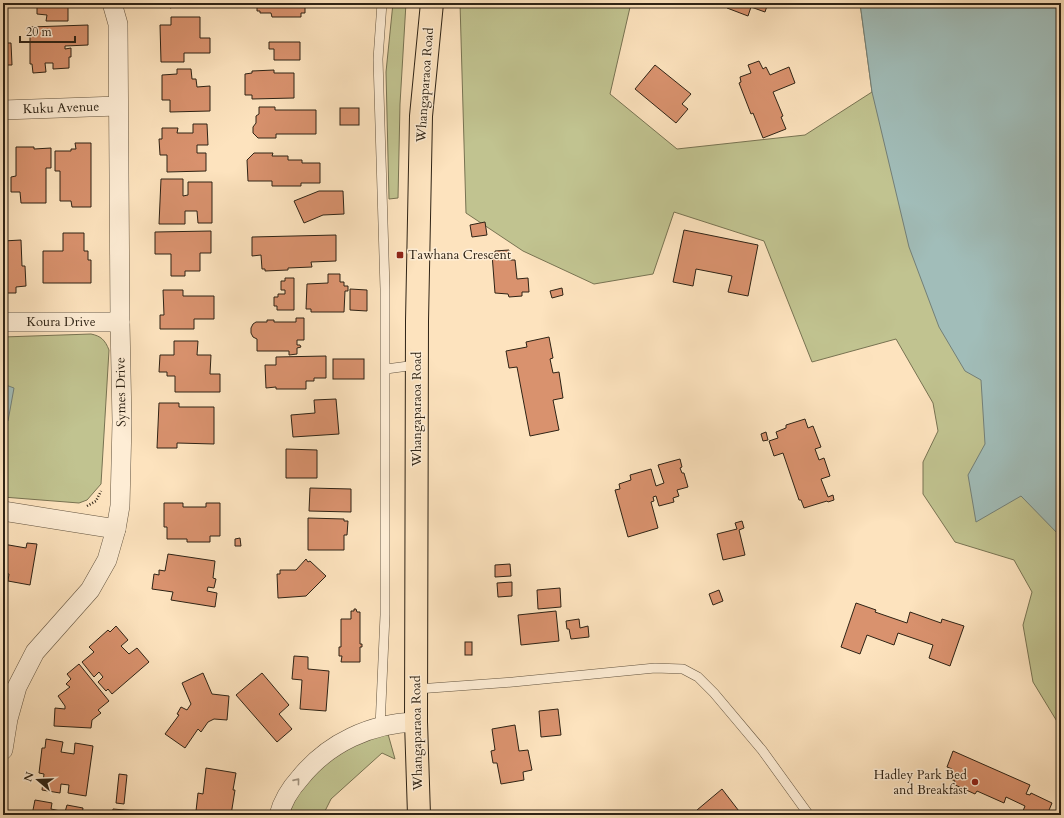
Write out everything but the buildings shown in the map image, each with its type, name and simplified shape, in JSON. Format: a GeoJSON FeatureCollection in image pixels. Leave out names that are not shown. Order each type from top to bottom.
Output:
{"type":"FeatureCollection","features":[{"type":"Feature","properties":{"kind":"main road","name":"Whangaparaoa Road"},"geometry":{"type":"LineString","coordinates":[[419,815],[416,722],[416,365],[421,116],[432,3]]}},
{"type":"Feature","properties":{"kind":"street","name":"Symes Drive"},"geometry":{"type":"LineString","coordinates":[[3,750],[8,719],[17,687],[35,652],[90,590],[107,560],[116,529],[120,506],[122,422],[118,24],[112,3]]}},
{"type":"Feature","properties":{"kind":"street","name":"Kuku Avenue"},"geometry":{"type":"LineString","coordinates":[[3,110],[118,106]]}},
{"type":"Feature","properties":{"kind":"street","name":"Koura Drive"},"geometry":{"type":"LineString","coordinates":[[3,322],[120,322]]}},
{"type":"Feature","properties":{"kind":"street"},"geometry":{"type":"LineString","coordinates":[[3,511],[116,529]]}},
{"type":"Feature","properties":{"kind":"street"},"geometry":{"type":"LineString","coordinates":[[279,815],[282,803],[293,786],[312,764],[328,752],[347,740],[380,727],[401,722],[416,722]]}},
{"type":"Feature","properties":{"kind":"lane"},"geometry":{"type":"LineString","coordinates":[[380,727],[386,615],[384,387],[386,369],[385,289],[378,59],[382,3]]}},
{"type":"Feature","properties":{"kind":"lane"},"geometry":{"type":"LineString","coordinates":[[386,369],[416,365]]}},
{"type":"Feature","properties":{"kind":"lane"},"geometry":{"type":"LineString","coordinates":[[417,689],[513,682],[655,668],[683,669],[698,677],[714,693],[762,750],[809,815]]}},
{"type":"Feature","properties":{"kind":"path"},"geometry":{"type":"LineString","coordinates":[[82,506],[87,506],[96,500],[103,489]]}},
{"type":"Feature","properties":{"kind":"green space"},"geometry":{"type":"Polygon","coordinates":[[[393,3],[406,3],[400,104],[398,198],[389,199],[386,72],[393,3]]]}},
{"type":"Feature","properties":{"kind":"green space"},"geometry":{"type":"Polygon","coordinates":[[[460,3],[631,3],[610,94],[677,149],[805,135],[872,92],[860,3],[1061,3],[1061,728],[1033,682],[1023,625],[1032,592],[1014,560],[955,542],[923,494],[923,462],[938,431],[933,403],[896,339],[812,362],[764,241],[674,212],[653,274],[594,284],[523,251],[466,213],[460,3]]]}},
{"type":"Feature","properties":{"kind":"green space"},"geometry":{"type":"Polygon","coordinates":[[[91,334],[102,339],[109,350],[101,484],[87,500],[79,503],[3,497],[3,337],[91,334]]]}},
{"type":"Feature","properties":{"kind":"green space"},"geometry":{"type":"Polygon","coordinates":[[[388,734],[395,759],[382,753],[331,799],[323,815],[289,815],[298,791],[324,761],[355,742],[388,734]]]}},
{"type":"Feature","properties":{"kind":"water"},"geometry":{"type":"Polygon","coordinates":[[[860,3],[1061,3],[1061,537],[1021,496],[976,522],[968,475],[985,444],[981,380],[965,371],[939,327],[909,247],[872,92],[860,3]]]}},
{"type":"Feature","properties":{"kind":"water"},"geometry":{"type":"Polygon","coordinates":[[[3,384],[14,388],[8,421],[3,424],[3,384]]]}},
{"type":"Feature","properties":{"kind":"place","name":"Tawhana Crescent"},"geometry":{"type":"Point","coordinates":[400,255]}},
{"type":"Feature","properties":{"kind":"place","name":"Hadley Park Bed and Breakfast"},"geometry":{"type":"Point","coordinates":[975,782]}}]}
